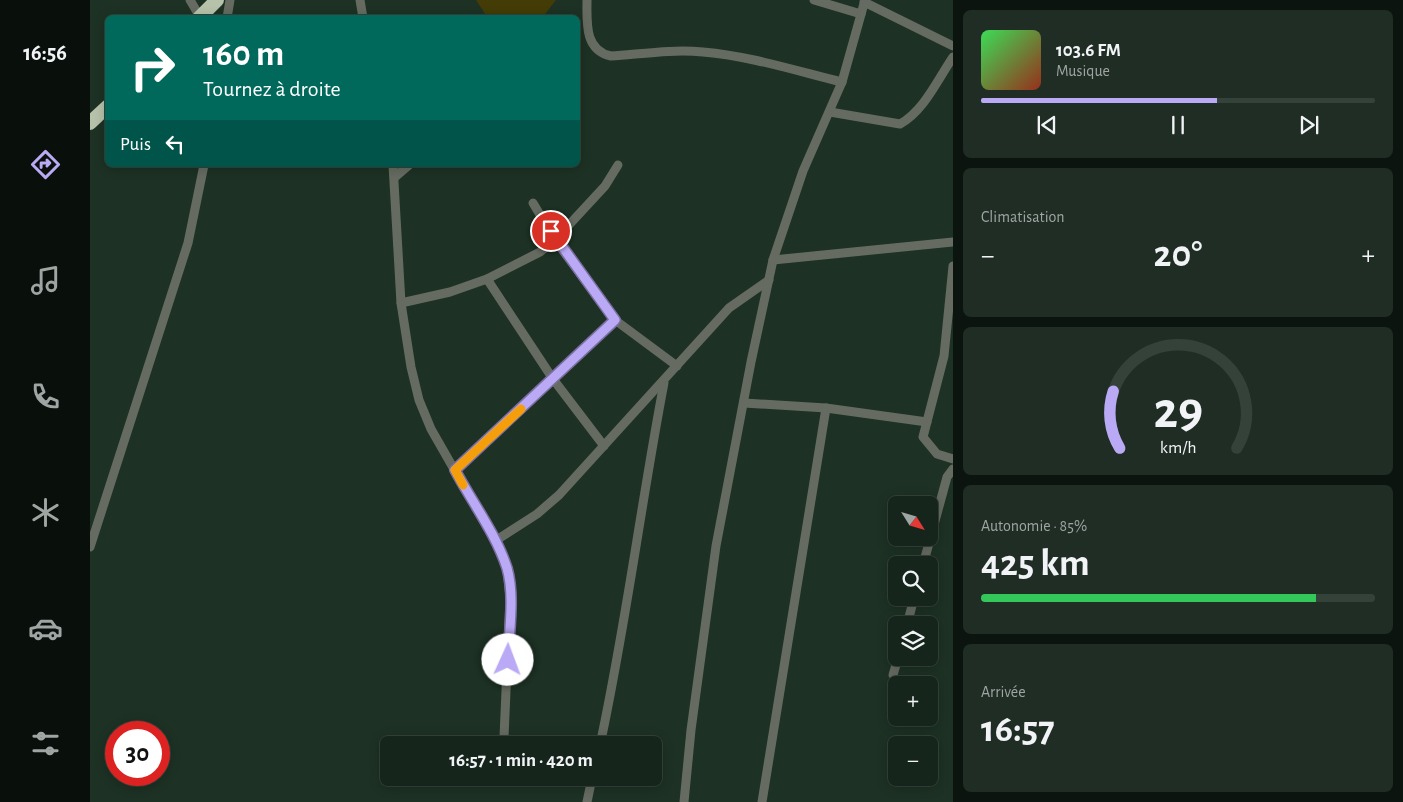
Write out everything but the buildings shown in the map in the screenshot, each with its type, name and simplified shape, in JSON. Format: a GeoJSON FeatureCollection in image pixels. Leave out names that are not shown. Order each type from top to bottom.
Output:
{"type":"FeatureCollection","features":[{"type":"Feature","properties":{"kind":"highway"},"geometry":{"type":"LineString","coordinates":[[202,15],[217,0]]}},
{"type":"Feature","properties":{"kind":"highway"},"geometry":{"type":"LineString","coordinates":[[90,122],[105,109]]}},
{"type":"Feature","properties":{"kind":"street"},"geometry":{"type":"LineString","coordinates":[[190,0],[199,15]]}},
{"type":"Feature","properties":{"kind":"street"},"geometry":{"type":"LineString","coordinates":[[228,15],[230,0]]}},
{"type":"Feature","properties":{"kind":"street"},"geometry":{"type":"LineString","coordinates":[[360,0],[362,15]]}},
{"type":"Feature","properties":{"kind":"street"},"geometry":{"type":"LineString","coordinates":[[587,0],[587,16],[592,45],[603,54],[611,56],[674,51],[704,52],[736,57],[842,82]]}},
{"type":"Feature","properties":{"kind":"street"},"geometry":{"type":"LineString","coordinates":[[814,0],[861,14]]}},
{"type":"Feature","properties":{"kind":"street"},"geometry":{"type":"LineString","coordinates":[[684,802],[691,730],[716,546],[751,362],[773,260],[803,171],[842,82],[865,1],[953,46]]}},
{"type":"Feature","properties":{"kind":"street"},"geometry":{"type":"LineString","coordinates":[[580,22],[587,16]]}},
{"type":"Feature","properties":{"kind":"street"},"geometry":{"type":"LineString","coordinates":[[830,112],[900,124],[909,119],[918,108],[953,57]]}},
{"type":"Feature","properties":{"kind":"street"},"geometry":{"type":"LineString","coordinates":[[401,303],[450,292],[487,279],[540,252],[555,240],[605,186],[618,165]]}},
{"type":"Feature","properties":{"kind":"street"},"geometry":{"type":"LineString","coordinates":[[90,546],[188,243],[204,167]]}},
{"type":"Feature","properties":{"kind":"street"},"geometry":{"type":"LineString","coordinates":[[393,167],[401,303],[411,367],[419,400],[431,429],[495,541],[507,570],[510,599],[504,736]]}},
{"type":"Feature","properties":{"kind":"street"},"geometry":{"type":"LineString","coordinates":[[395,177],[408,167]]}},
{"type":"Feature","properties":{"kind":"street"},"geometry":{"type":"LineString","coordinates":[[533,203],[555,240],[615,320],[676,366]]}},
{"type":"Feature","properties":{"kind":"street"},"geometry":{"type":"LineString","coordinates":[[773,260],[953,242]]}},
{"type":"Feature","properties":{"kind":"street"},"geometry":{"type":"LineString","coordinates":[[953,266],[944,356],[922,437],[931,450],[953,459]]}},
{"type":"Feature","properties":{"kind":"street"},"geometry":{"type":"LineString","coordinates":[[487,279],[553,379],[604,446]]}},
{"type":"Feature","properties":{"kind":"street"},"geometry":{"type":"LineString","coordinates":[[495,541],[537,514],[559,495],[664,382],[676,366],[729,308],[770,280]]}},
{"type":"Feature","properties":{"kind":"street"},"geometry":{"type":"LineString","coordinates":[[455,470],[615,320]]}},
{"type":"Feature","properties":{"kind":"street"},"geometry":{"type":"LineString","coordinates":[[602,736],[628,599],[645,482],[664,382]]}},
{"type":"Feature","properties":{"kind":"street"},"geometry":{"type":"LineString","coordinates":[[744,403],[826,408],[927,422]]}},
{"type":"Feature","properties":{"kind":"street"},"geometry":{"type":"LineString","coordinates":[[762,802],[826,408]]}},
{"type":"Feature","properties":{"kind":"street"},"geometry":{"type":"LineString","coordinates":[[925,556],[947,477],[953,469]]}},
{"type":"Feature","properties":{"kind":"street"},"geometry":{"type":"LineString","coordinates":[[893,675],[896,666]]}},
{"type":"Feature","properties":{"kind":"street"},"geometry":{"type":"LineString","coordinates":[[587,802],[590,786]]}},
{"type":"Feature","properties":{"kind":"shaded area"},"geometry":{"type":"Polygon","coordinates":[[[476,0],[556,0],[544,15],[486,15],[476,0]]]}},
{"type":"Feature","properties":{"kind":"slow traffic"},"geometry":{"type":"LineString","coordinates":[[463,485],[455,470],[521,409]]}},
{"type":"Feature","properties":{"kind":"route"},"geometry":{"type":"LineString","coordinates":[[508,660],[510,599],[507,570],[495,541],[455,470],[615,320],[555,240],[551,231]]}}]}
